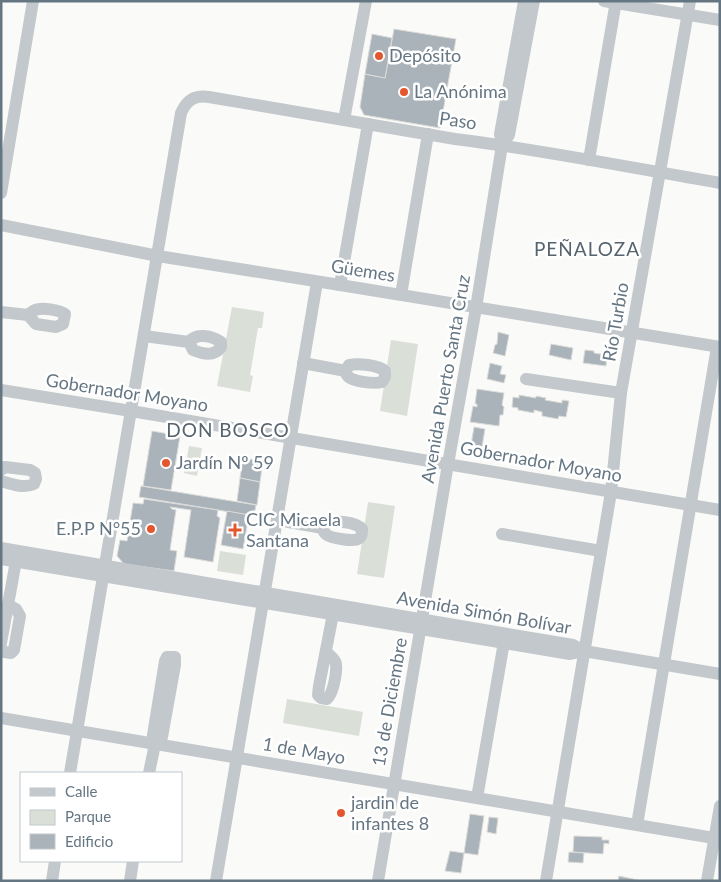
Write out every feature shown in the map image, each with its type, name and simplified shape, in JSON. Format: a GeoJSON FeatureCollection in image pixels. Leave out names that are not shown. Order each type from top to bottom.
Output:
{"type":"FeatureCollection","features":[{"type":"Feature","properties":{"kind":"street"},"geometry":{"type":"LineString","coordinates":[[1,193],[8,113],[33,1]]}},
{"type":"Feature","properties":{"kind":"street"},"geometry":{"type":"LineString","coordinates":[[344,120],[366,1]]}},
{"type":"Feature","properties":{"kind":"street","name":"Avenida Puerto Santa Cruz"},"geometry":{"type":"LineString","coordinates":[[422,624],[476,308],[502,146],[500,134],[524,1]]}},
{"type":"Feature","properties":{"kind":"street","name":"Avenida Puerto Santa Cruz"},"geometry":{"type":"LineString","coordinates":[[502,146],[509,136],[534,1]]}},
{"type":"Feature","properties":{"kind":"street","name":"Río Turbio"},"geometry":{"type":"LineString","coordinates":[[546,881],[611,492],[622,393],[690,1]]}},
{"type":"Feature","properties":{"kind":"street"},"geometry":{"type":"LineString","coordinates":[[588,160],[612,2],[720,20]]}},
{"type":"Feature","properties":{"kind":"street","name":"Paso"},"geometry":{"type":"LineString","coordinates":[[158,256],[181,113],[185,104],[190,99],[202,96],[720,183]]}},
{"type":"Feature","properties":{"kind":"street"},"geometry":{"type":"LineString","coordinates":[[340,284],[368,124]]}},
{"type":"Feature","properties":{"kind":"street"},"geometry":{"type":"LineString","coordinates":[[401,295],[428,134]]}},
{"type":"Feature","properties":{"kind":"street","name":"Güemes"},"geometry":{"type":"LineString","coordinates":[[1,225],[158,256],[317,282],[340,284],[718,347]]}},
{"type":"Feature","properties":{"kind":"street"},"geometry":{"type":"LineString","coordinates":[[70,772],[158,256]]}},
{"type":"Feature","properties":{"kind":"street"},"geometry":{"type":"LineString","coordinates":[[216,881],[317,282]]}},
{"type":"Feature","properties":{"kind":"street"},"geometry":{"type":"LineString","coordinates":[[1,312],[28,315]]}},
{"type":"Feature","properties":{"kind":"street"},"geometry":{"type":"LineString","coordinates":[[144,336],[188,342]]}},
{"type":"Feature","properties":{"kind":"street"},"geometry":{"type":"LineString","coordinates":[[637,825],[718,347]]}},
{"type":"Feature","properties":{"kind":"street"},"geometry":{"type":"LineString","coordinates":[[303,363],[346,371]]}},
{"type":"Feature","properties":{"kind":"street"},"geometry":{"type":"LineString","coordinates":[[526,379],[622,393]]}},
{"type":"Feature","properties":{"kind":"street","name":"Gobernador Moyano"},"geometry":{"type":"LineString","coordinates":[[1,390],[720,510]]}},
{"type":"Feature","properties":{"kind":"street"},"geometry":{"type":"LineString","coordinates":[[1,470],[5,467],[30,470],[35,473],[36,479],[34,484],[29,487],[1,481]]}},
{"type":"Feature","properties":{"kind":"street"},"geometry":{"type":"LineString","coordinates":[[276,520],[324,528]]}},
{"type":"Feature","properties":{"kind":"street"},"geometry":{"type":"LineString","coordinates":[[502,534],[601,550]]}},
{"type":"Feature","properties":{"kind":"street","name":"Avenida Simón Bolívar"},"geometry":{"type":"LineString","coordinates":[[1,548],[104,571]]}},
{"type":"Feature","properties":{"kind":"street","name":"Avenida Simón Bolívar"},"geometry":{"type":"LineString","coordinates":[[1,559],[104,571],[263,597],[422,624],[570,654],[584,651]]}},
{"type":"Feature","properties":{"kind":"street"},"geometry":{"type":"LineString","coordinates":[[1,643],[16,561]]}},
{"type":"Feature","properties":{"kind":"street","name":"Avenida Simón Bolívar"},"geometry":{"type":"LineString","coordinates":[[263,597],[333,614],[573,645],[584,651]]}},
{"type":"Feature","properties":{"kind":"street"},"geometry":{"type":"LineString","coordinates":[[1,648],[4,652],[11,653],[14,650],[20,616],[16,609],[8,605]]}},
{"type":"Feature","properties":{"kind":"street"},"geometry":{"type":"LineString","coordinates":[[326,652],[333,614]]}},
{"type":"Feature","properties":{"kind":"street","name":"13 de Diciembre"},"geometry":{"type":"LineString","coordinates":[[378,881],[422,624]]}},
{"type":"Feature","properties":{"kind":"street"},"geometry":{"type":"LineString","coordinates":[[477,798],[504,642]]}},
{"type":"Feature","properties":{"kind":"street"},"geometry":{"type":"LineString","coordinates":[[584,651],[720,674]]}},
{"type":"Feature","properties":{"kind":"street"},"geometry":{"type":"LineString","coordinates":[[149,772],[155,744],[153,735],[165,661],[167,657],[174,657],[175,665],[162,737],[155,744]]}},
{"type":"Feature","properties":{"kind":"street","name":"1 de Mayo"},"geometry":{"type":"LineString","coordinates":[[1,718],[717,838]]}},
{"type":"Feature","properties":{"kind":"street"},"geometry":{"type":"LineString","coordinates":[[707,881],[717,838],[720,806]]}},
{"type":"Feature","properties":{"kind":"street"},"geometry":{"type":"LineString","coordinates":[[52,881],[55,862]]}},
{"type":"Feature","properties":{"kind":"street"},"geometry":{"type":"LineString","coordinates":[[130,881],[133,862]]}},
{"type":"Feature","properties":{"kind":"green space"},"geometry":{"type":"Polygon","coordinates":[[[232,307],[264,312],[262,328],[258,328],[250,375],[253,376],[250,392],[217,386],[232,307]]]}},
{"type":"Feature","properties":{"kind":"green space"},"geometry":{"type":"Polygon","coordinates":[[[391,340],[418,344],[407,416],[380,411],[391,340]]]}},
{"type":"Feature","properties":{"kind":"green space"},"geometry":{"type":"Polygon","coordinates":[[[189,446],[202,448],[197,476],[184,473],[189,446]]]}},
{"type":"Feature","properties":{"kind":"green space"},"geometry":{"type":"Polygon","coordinates":[[[368,502],[395,506],[384,578],[357,574],[368,502]]]}},
{"type":"Feature","properties":{"kind":"green space"},"geometry":{"type":"Polygon","coordinates":[[[220,551],[246,555],[243,575],[217,571],[220,551]]]}},
{"type":"Feature","properties":{"kind":"green space"},"geometry":{"type":"Polygon","coordinates":[[[287,699],[363,712],[359,736],[283,723],[287,699]]]}},
{"type":"Feature","properties":{"kind":"building","name":"La Anónima"},"geometry":{"type":"Polygon","coordinates":[[[394,29],[456,39],[440,128],[364,115],[360,107],[365,74],[385,78],[394,29]]]}},
{"type":"Feature","properties":{"kind":"building","name":"Depósito"},"geometry":{"type":"Polygon","coordinates":[[[372,34],[392,38],[385,78],[365,74],[372,34]]]}},
{"type":"Feature","properties":{"kind":"building"},"geometry":{"type":"Polygon","coordinates":[[[498,332],[509,335],[505,356],[493,353],[497,344],[498,332]]]}},
{"type":"Feature","properties":{"kind":"building"},"geometry":{"type":"Polygon","coordinates":[[[551,344],[573,348],[571,360],[549,355],[551,344]]]}},
{"type":"Feature","properties":{"kind":"building"},"geometry":{"type":"Polygon","coordinates":[[[585,350],[607,355],[606,366],[583,363],[585,350]]]}},
{"type":"Feature","properties":{"kind":"building"},"geometry":{"type":"Polygon","coordinates":[[[490,363],[502,366],[500,374],[506,375],[504,383],[487,379],[490,363]]]}},
{"type":"Feature","properties":{"kind":"building"},"geometry":{"type":"Polygon","coordinates":[[[477,389],[504,393],[503,415],[500,415],[499,426],[470,422],[473,406],[477,407],[477,404],[475,404],[477,389]]]}},
{"type":"Feature","properties":{"kind":"building"},"geometry":{"type":"Polygon","coordinates":[[[519,395],[536,398],[536,396],[546,398],[545,400],[562,403],[562,400],[569,401],[566,417],[559,416],[558,419],[542,416],[542,412],[534,410],[534,413],[518,410],[518,408],[512,407],[513,397],[519,398],[519,395]]]}},
{"type":"Feature","properties":{"kind":"building"},"geometry":{"type":"Polygon","coordinates":[[[474,427],[485,429],[482,447],[471,445],[474,427]]]}},
{"type":"Feature","properties":{"kind":"building"},"geometry":{"type":"Polygon","coordinates":[[[152,431],[180,436],[171,490],[143,486],[152,431]]]}},
{"type":"Feature","properties":{"kind":"building"},"geometry":{"type":"Polygon","coordinates":[[[243,458],[263,461],[260,482],[240,478],[243,458]]]}},
{"type":"Feature","properties":{"kind":"building"},"geometry":{"type":"Polygon","coordinates":[[[240,478],[260,482],[257,505],[237,501],[240,478]]]}},
{"type":"Feature","properties":{"kind":"building"},"geometry":{"type":"Polygon","coordinates":[[[141,486],[256,505],[254,516],[139,497],[141,486]]]}},
{"type":"Feature","properties":{"kind":"building","name":"E.P.P N°55"},"geometry":{"type":"Polygon","coordinates":[[[144,499],[218,510],[217,516],[220,518],[213,562],[184,557],[191,510],[170,507],[176,510],[170,550],[177,551],[174,571],[124,564],[117,556],[120,540],[127,541],[133,503],[143,504],[144,499]]]}},
{"type":"Feature","properties":{"kind":"building","name":"CIC Micaela Santana"},"geometry":{"type":"Polygon","coordinates":[[[227,511],[249,515],[243,549],[221,545],[227,511]]]}},
{"type":"Feature","properties":{"kind":"building"},"geometry":{"type":"Polygon","coordinates":[[[470,814],[484,816],[478,855],[464,853],[470,814]]]}},
{"type":"Feature","properties":{"kind":"building"},"geometry":{"type":"Polygon","coordinates":[[[489,817],[498,818],[496,834],[487,832],[489,817]]]}},
{"type":"Feature","properties":{"kind":"building"},"geometry":{"type":"Polygon","coordinates":[[[574,836],[602,837],[602,840],[609,840],[609,844],[604,843],[603,854],[573,852],[574,836]]]}},
{"type":"Feature","properties":{"kind":"building"},"geometry":{"type":"Polygon","coordinates":[[[450,851],[464,853],[461,873],[445,871],[450,851]]]}},
{"type":"Feature","properties":{"kind":"building"},"geometry":{"type":"Polygon","coordinates":[[[569,852],[584,853],[583,863],[568,862],[569,852]]]}},
{"type":"Feature","properties":{"kind":"building"},"geometry":{"type":"Polygon","coordinates":[[[619,876],[638,880],[638,881],[618,881],[619,876]]]}},
{"type":"Feature","properties":{"kind":"place","name":"Depósito"},"geometry":{"type":"Point","coordinates":[379,56]}},
{"type":"Feature","properties":{"kind":"place","name":"La Anónima"},"geometry":{"type":"Point","coordinates":[404,92]}},
{"type":"Feature","properties":{"kind":"place","name":"Jardín Nº 59"},"geometry":{"type":"Point","coordinates":[166,463]}},
{"type":"Feature","properties":{"kind":"place","name":"E.P.P N°55"},"geometry":{"type":"Point","coordinates":[151,529]}},
{"type":"Feature","properties":{"kind":"place","name":"CIC Micaela Santana"},"geometry":{"type":"Point","coordinates":[235,530]}},
{"type":"Feature","properties":{"kind":"place","name":"jardin de infantes 8"},"geometry":{"type":"Point","coordinates":[341,813]}},
{"type":"Feature","properties":{"kind":"district","name":"PEÑALOZA"},"geometry":{"type":"Point","coordinates":[587,249]}},
{"type":"Feature","properties":{"kind":"district","name":"DON BOSCO"},"geometry":{"type":"Point","coordinates":[228,430]}}]}
